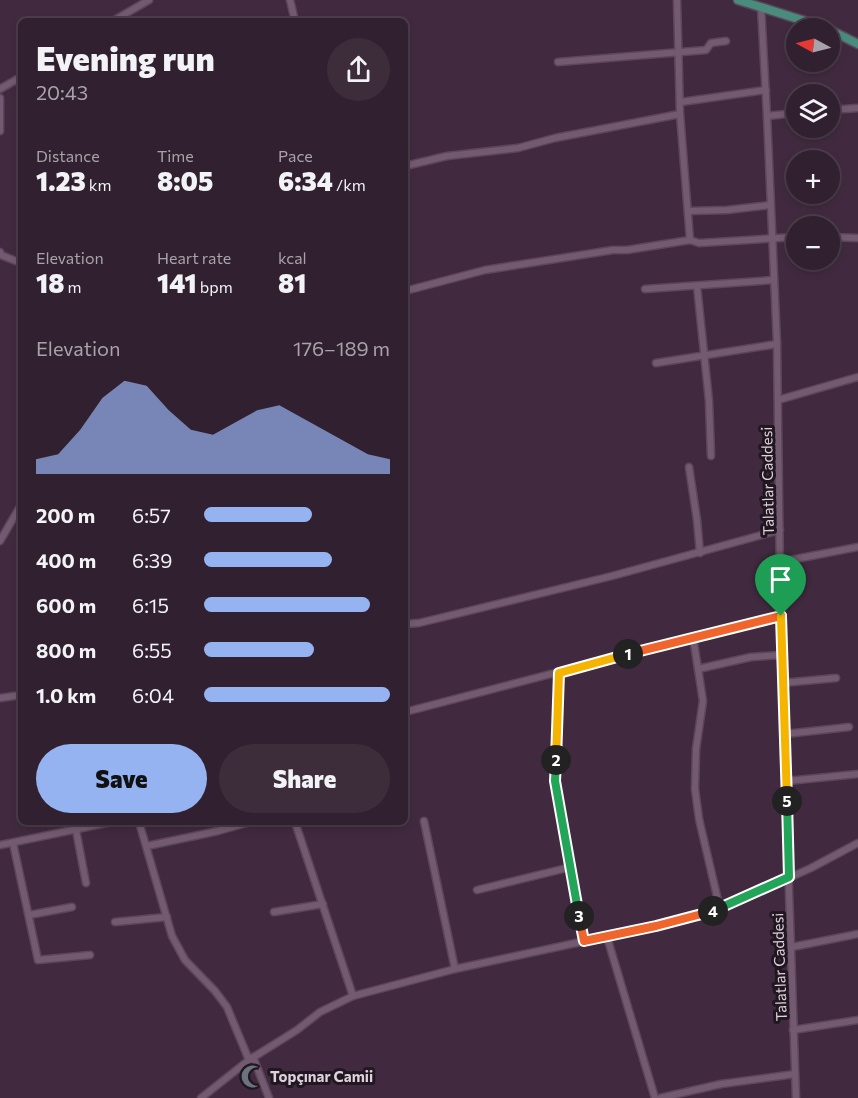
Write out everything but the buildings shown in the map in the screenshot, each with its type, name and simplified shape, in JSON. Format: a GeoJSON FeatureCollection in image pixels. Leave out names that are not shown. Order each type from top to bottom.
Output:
{"type":"FeatureCollection","features":[{"type":"Feature","properties":{"kind":"main road"},"geometry":{"type":"LineString","coordinates":[[738,0],[763,5],[798,18]]}},
{"type":"Feature","properties":{"kind":"main road"},"geometry":{"type":"LineString","coordinates":[[840,35],[858,44]]}},
{"type":"Feature","properties":{"kind":"street"},"geometry":{"type":"LineString","coordinates":[[118,18],[150,0]]}},
{"type":"Feature","properties":{"kind":"street"},"geometry":{"type":"LineString","coordinates":[[290,0],[294,18]]}},
{"type":"Feature","properties":{"kind":"street"},"geometry":{"type":"LineString","coordinates":[[677,0],[681,114],[690,240]]}},
{"type":"Feature","properties":{"kind":"street","name":"Talatlar Caddesi"},"geometry":{"type":"LineString","coordinates":[[763,5],[777,344],[781,655],[796,1098]]}},
{"type":"Feature","properties":{"kind":"street"},"geometry":{"type":"LineString","coordinates":[[558,62],[706,50],[711,43],[726,41]]}},
{"type":"Feature","properties":{"kind":"street"},"geometry":{"type":"LineString","coordinates":[[0,89],[18,79]]}},
{"type":"Feature","properties":{"kind":"street"},"geometry":{"type":"LineString","coordinates":[[681,102],[766,90]]}},
{"type":"Feature","properties":{"kind":"street"},"geometry":{"type":"LineString","coordinates":[[0,98],[0,131]]}},
{"type":"Feature","properties":{"kind":"street"},"geometry":{"type":"LineString","coordinates":[[840,109],[858,108]]}},
{"type":"Feature","properties":{"kind":"street"},"geometry":{"type":"LineString","coordinates":[[408,165],[447,156],[518,148],[555,138],[681,114]]}},
{"type":"Feature","properties":{"kind":"street"},"geometry":{"type":"LineString","coordinates":[[768,116],[786,114]]}},
{"type":"Feature","properties":{"kind":"street"},"geometry":{"type":"LineString","coordinates":[[688,211],[727,210],[770,205]]}},
{"type":"Feature","properties":{"kind":"street"},"geometry":{"type":"LineString","coordinates":[[408,290],[485,270],[690,240],[699,243],[786,237]]}},
{"type":"Feature","properties":{"kind":"street"},"geometry":{"type":"LineString","coordinates":[[840,237],[858,238]]}},
{"type":"Feature","properties":{"kind":"street"},"geometry":{"type":"LineString","coordinates":[[0,252],[18,262]]}},
{"type":"Feature","properties":{"kind":"street"},"geometry":{"type":"LineString","coordinates":[[645,289],[774,280]]}},
{"type":"Feature","properties":{"kind":"street"},"geometry":{"type":"LineString","coordinates":[[697,286],[709,401],[711,456]]}},
{"type":"Feature","properties":{"kind":"street"},"geometry":{"type":"LineString","coordinates":[[656,363],[777,344]]}},
{"type":"Feature","properties":{"kind":"street"},"geometry":{"type":"LineString","coordinates":[[778,400],[858,378]]}},
{"type":"Feature","properties":{"kind":"street"},"geometry":{"type":"LineString","coordinates":[[689,467],[700,553]]}},
{"type":"Feature","properties":{"kind":"street"},"geometry":{"type":"LineString","coordinates":[[0,540],[18,510]]}},
{"type":"Feature","properties":{"kind":"street"},"geometry":{"type":"LineString","coordinates":[[408,624],[430,621],[700,553],[780,530]]}},
{"type":"Feature","properties":{"kind":"street"},"geometry":{"type":"LineString","coordinates":[[780,562],[858,547]]}},
{"type":"Feature","properties":{"kind":"street"},"geometry":{"type":"LineString","coordinates":[[408,711],[693,636],[781,616]]}},
{"type":"Feature","properties":{"kind":"street"},"geometry":{"type":"LineString","coordinates":[[693,636],[703,701],[696,749],[695,789],[699,819],[720,909]]}},
{"type":"Feature","properties":{"kind":"street"},"geometry":{"type":"LineString","coordinates":[[698,669],[751,657],[781,655]]}},
{"type":"Feature","properties":{"kind":"street"},"geometry":{"type":"LineString","coordinates":[[559,673],[555,781],[584,941]]}},
{"type":"Feature","properties":{"kind":"street"},"geometry":{"type":"LineString","coordinates":[[782,682],[836,678]]}},
{"type":"Feature","properties":{"kind":"street"},"geometry":{"type":"LineString","coordinates":[[0,698],[18,695]]}},
{"type":"Feature","properties":{"kind":"street"},"geometry":{"type":"LineString","coordinates":[[784,734],[849,727]]}},
{"type":"Feature","properties":{"kind":"street"},"geometry":{"type":"LineString","coordinates":[[787,781],[858,774]]}},
{"type":"Feature","properties":{"kind":"street"},"geometry":{"type":"LineString","coordinates":[[424,821],[455,969]]}},
{"type":"Feature","properties":{"kind":"street"},"geometry":{"type":"LineString","coordinates":[[0,846],[98,825]]}},
{"type":"Feature","properties":{"kind":"street"},"geometry":{"type":"LineString","coordinates":[[140,825],[172,936],[185,960],[227,1007],[269,1098]]}},
{"type":"Feature","properties":{"kind":"street"},"geometry":{"type":"LineString","coordinates":[[147,846],[239,825]]}},
{"type":"Feature","properties":{"kind":"street"},"geometry":{"type":"LineString","coordinates":[[296,825],[353,996]]}},
{"type":"Feature","properties":{"kind":"street"},"geometry":{"type":"LineString","coordinates":[[76,830],[86,883]]}},
{"type":"Feature","properties":{"kind":"street"},"geometry":{"type":"LineString","coordinates":[[13,843],[38,960],[90,955]]}},
{"type":"Feature","properties":{"kind":"street"},"geometry":{"type":"LineString","coordinates":[[201,1098],[251,1058],[297,1030],[320,1012],[353,996],[455,969],[706,915],[811,868],[858,843]]}},
{"type":"Feature","properties":{"kind":"street"},"geometry":{"type":"LineString","coordinates":[[477,890],[571,867]]}},
{"type":"Feature","properties":{"kind":"street"},"geometry":{"type":"LineString","coordinates":[[274,912],[323,904]]}},
{"type":"Feature","properties":{"kind":"street"},"geometry":{"type":"LineString","coordinates":[[29,915],[72,907]]}},
{"type":"Feature","properties":{"kind":"street"},"geometry":{"type":"LineString","coordinates":[[115,922],[167,917]]}},
{"type":"Feature","properties":{"kind":"street"},"geometry":{"type":"LineString","coordinates":[[792,947],[858,934]]}},
{"type":"Feature","properties":{"kind":"street"},"geometry":{"type":"LineString","coordinates":[[607,937],[655,1098]]}},
{"type":"Feature","properties":{"kind":"street"},"geometry":{"type":"LineString","coordinates":[[793,1030],[858,1020]]}},
{"type":"Feature","properties":{"kind":"street"},"geometry":{"type":"LineString","coordinates":[[660,1098],[721,1084],[795,1074]]}},
{"type":"Feature","properties":{"kind":"place","name":"Topçınar Camii"},"geometry":{"type":"Point","coordinates":[252,1076]}},
{"type":"Feature","properties":{"kind":"route"},"geometry":{"type":"LineString","coordinates":[[781,616],[789,877],[706,915],[584,941],[555,781],[559,673],[693,636],[781,616]]}}]}
